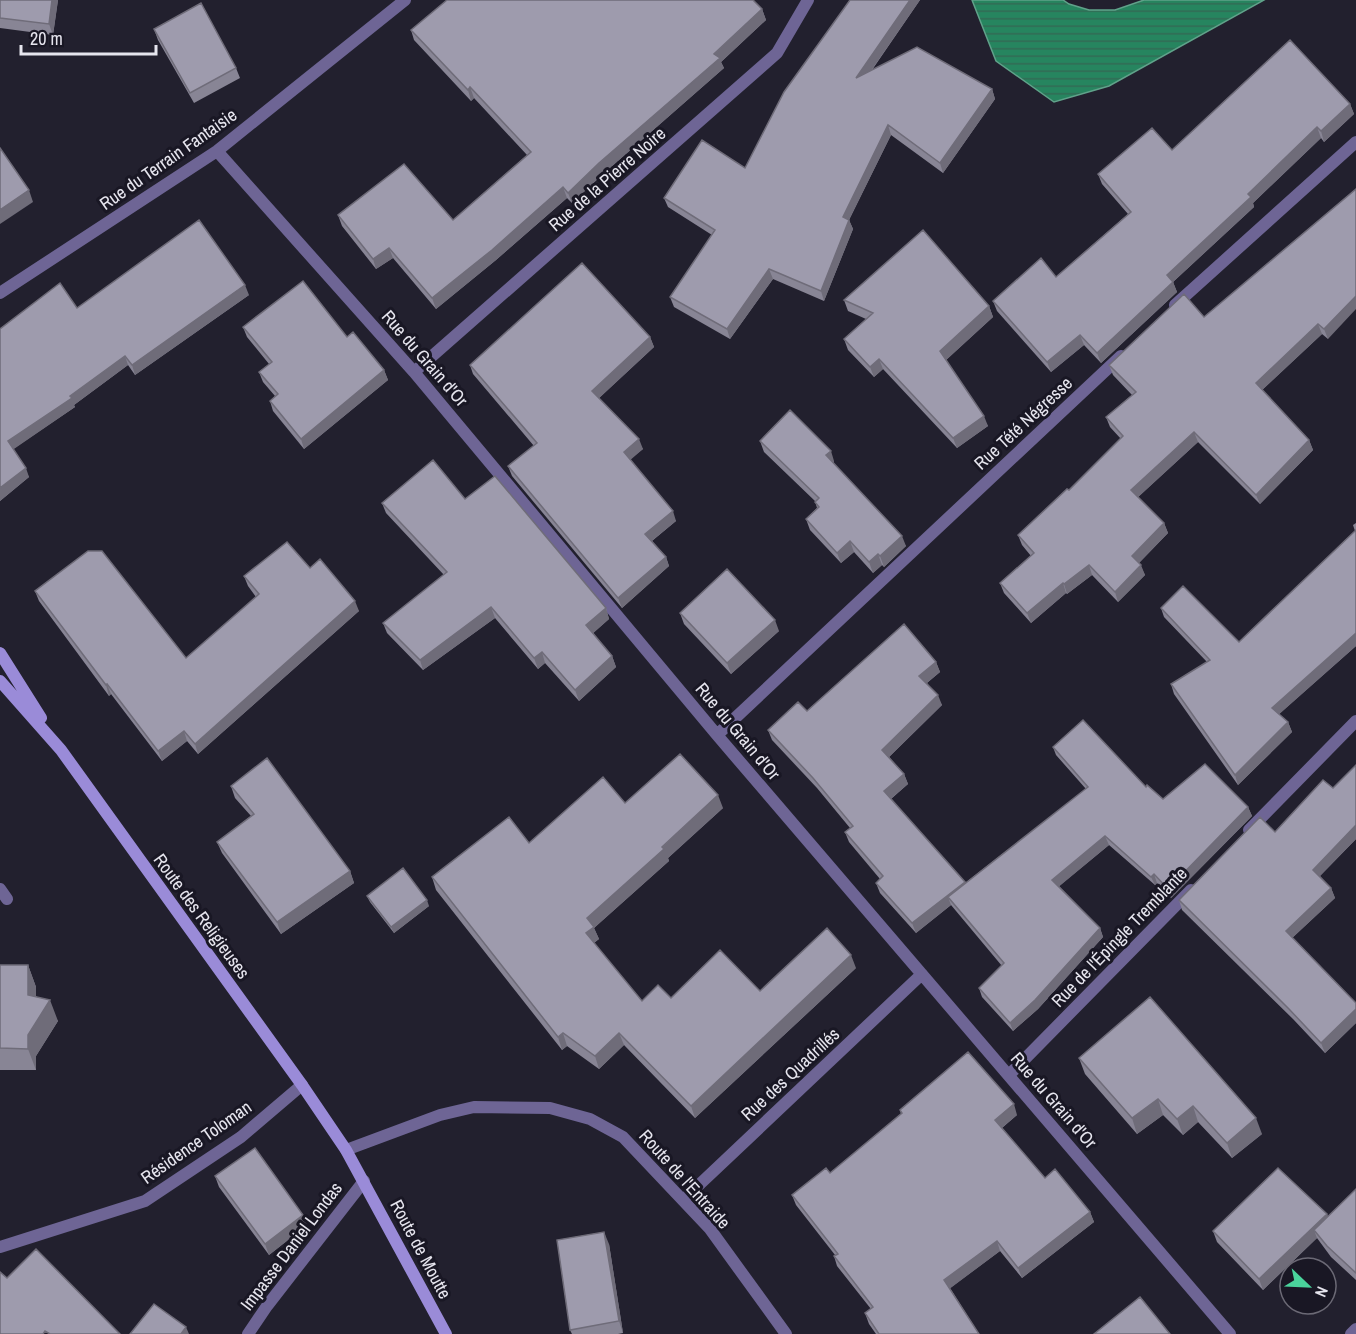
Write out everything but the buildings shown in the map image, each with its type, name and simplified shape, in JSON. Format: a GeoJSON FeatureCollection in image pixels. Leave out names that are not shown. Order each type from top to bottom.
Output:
{"type":"FeatureCollection","features":[{"type":"Feature","properties":{"kind":"main road"},"geometry":{"type":"LineString","coordinates":[[0,653],[61,750]]}},
{"type":"Feature","properties":{"kind":"main road","name":"Route des Religieuses"},"geometry":{"type":"LineString","coordinates":[[0,681],[61,750],[302,1085],[364,1181]]}},
{"type":"Feature","properties":{"kind":"main road","name":"Route de Moutte"},"geometry":{"type":"LineString","coordinates":[[364,1181],[446,1334]]}},
{"type":"Feature","properties":{"kind":"street","name":"Rue du Terrain Fantaisie"},"geometry":{"type":"LineString","coordinates":[[0,293],[217,151],[405,0]]}},
{"type":"Feature","properties":{"kind":"street","name":"Rue de la Pierre Noire"},"geometry":{"type":"LineString","coordinates":[[414,372],[777,53],[808,0]]}},
{"type":"Feature","properties":{"kind":"street"},"geometry":{"type":"LineString","coordinates":[[1170,310],[1356,142]]}},
{"type":"Feature","properties":{"kind":"street","name":"Rue du Grain d'Or"},"geometry":{"type":"LineString","coordinates":[[217,151],[414,372],[717,735],[1230,1334]]}},
{"type":"Feature","properties":{"kind":"street","name":"Rue Tété Négresse"},"geometry":{"type":"LineString","coordinates":[[717,735],[1126,351]]}},
{"type":"Feature","properties":{"kind":"street"},"geometry":{"type":"LineString","coordinates":[[1240,839],[1356,721]]}},
{"type":"Feature","properties":{"kind":"street","name":"Rue de l'Épingle Tremblante"},"geometry":{"type":"LineString","coordinates":[[1009,1075],[1199,881]]}},
{"type":"Feature","properties":{"kind":"street","name":"Rue des Quadrillés"},"geometry":{"type":"LineString","coordinates":[[683,1200],[922,974]]}},
{"type":"Feature","properties":{"kind":"street","name":"Résidence Toloman"},"geometry":{"type":"LineString","coordinates":[[0,1247],[145,1201],[241,1137],[302,1085]]}},
{"type":"Feature","properties":{"kind":"street","name":"Route de l'Entraide"},"geometry":{"type":"LineString","coordinates":[[346,1150],[440,1115],[474,1107],[550,1108],[590,1119],[623,1137],[710,1229],[786,1334]]}},
{"type":"Feature","properties":{"kind":"street","name":"Impasse Daniel Londas"},"geometry":{"type":"LineString","coordinates":[[248,1334],[364,1181]]}},
{"type":"Feature","properties":{"kind":"street"},"geometry":{"type":"LineString","coordinates":[[1351,1334],[1356,1329]]}},
{"type":"Feature","properties":{"kind":"shaded area"},"geometry":{"type":"Polygon","coordinates":[[[972,0],[1063,0],[1089,10],[1115,10],[1144,0],[1264,0],[1109,86],[1054,102],[996,61],[972,0]]]}}]}
